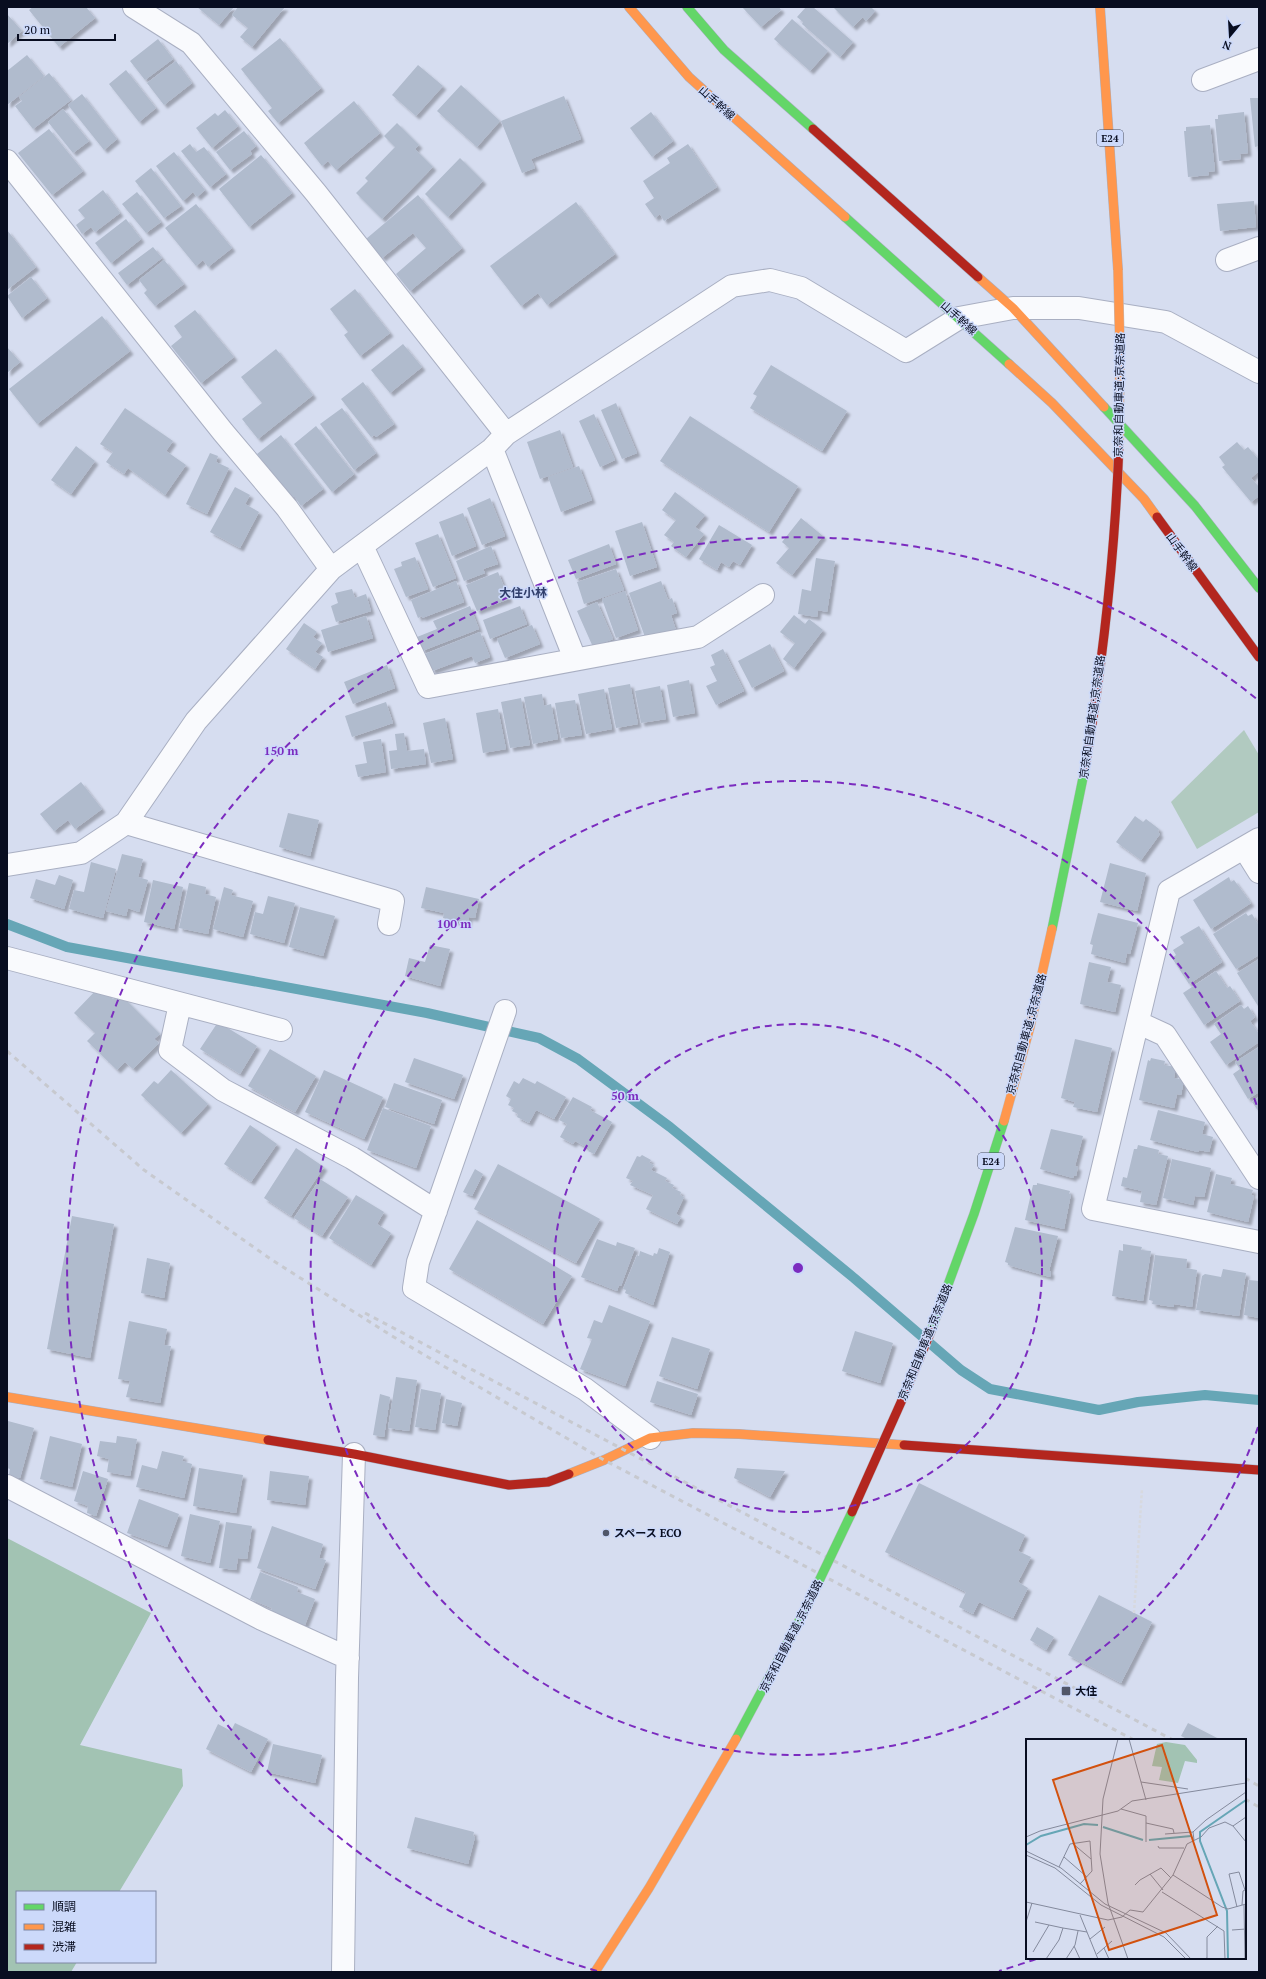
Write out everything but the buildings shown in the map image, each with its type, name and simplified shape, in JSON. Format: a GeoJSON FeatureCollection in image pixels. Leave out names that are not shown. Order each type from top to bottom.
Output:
{"type":"FeatureCollection","features":[{"type":"Feature","properties":{"kind":"main road","name":"山手幹線"},"geometry":{"type":"LineString","coordinates":[[628,7],[688,77],[889,258],[959,318],[1052,403],[1144,499],[1259,657]]}},
{"type":"Feature","properties":{"kind":"main road"},"geometry":{"type":"LineString","coordinates":[[687,7],[724,50],[1013,308],[1195,506],[1259,588]]}},
{"type":"Feature","properties":{"kind":"main road","name":"京奈和自動車道;京奈道路"},"geometry":{"type":"LineString","coordinates":[[596,1972],[682,1832],[749,1718],[806,1608],[869,1476],[917,1365],[959,1257],[994,1151],[1026,1043],[1052,936],[1086,765],[1109,596],[1117,496],[1120,394],[1118,270],[1100,7]]}},
{"type":"Feature","properties":{"kind":"main road"},"geometry":{"type":"LineString","coordinates":[[7,1397],[354,1454],[509,1485],[548,1482],[604,1460],[650,1438],[693,1433],[739,1434],[1259,1470]]}},
{"type":"Feature","properties":{"kind":"street"},"geometry":{"type":"LineString","coordinates":[[134,7],[191,43],[316,193],[499,442],[575,659]]}},
{"type":"Feature","properties":{"kind":"street"},"geometry":{"type":"LineString","coordinates":[[1203,80],[1259,59]]}},
{"type":"Feature","properties":{"kind":"street"},"geometry":{"type":"LineString","coordinates":[[7,161],[223,432],[287,508],[331,569]]}},
{"type":"Feature","properties":{"kind":"street"},"geometry":{"type":"LineString","coordinates":[[1228,260],[1259,248]]}},
{"type":"Feature","properties":{"kind":"street"},"geometry":{"type":"LineString","coordinates":[[7,865],[81,854],[126,823],[196,721],[331,569],[499,442],[732,286],[770,280],[801,288],[906,351],[959,318],[1013,308],[1079,308],[1166,322],[1259,372]]}},
{"type":"Feature","properties":{"kind":"street"},"geometry":{"type":"LineString","coordinates":[[362,546],[428,686],[698,637],[763,595]]}},
{"type":"Feature","properties":{"kind":"street"},"geometry":{"type":"LineString","coordinates":[[126,823],[393,901],[389,924]]}},
{"type":"Feature","properties":{"kind":"street"},"geometry":{"type":"LineString","coordinates":[[1259,872],[1251,843],[1169,890],[1139,1023],[1093,1209],[1259,1242]]}},
{"type":"Feature","properties":{"kind":"street"},"geometry":{"type":"LineString","coordinates":[[7,958],[281,1030]]}},
{"type":"Feature","properties":{"kind":"street"},"geometry":{"type":"LineString","coordinates":[[180,1004],[170,1050],[223,1090],[352,1158],[436,1211]]}},
{"type":"Feature","properties":{"kind":"street"},"geometry":{"type":"LineString","coordinates":[[505,1011],[418,1262],[414,1288],[585,1389],[650,1438]]}},
{"type":"Feature","properties":{"kind":"street"},"geometry":{"type":"LineString","coordinates":[[1139,1023],[1166,1035],[1259,1178]]}},
{"type":"Feature","properties":{"kind":"street"},"geometry":{"type":"LineString","coordinates":[[343,1972],[348,1658],[354,1454]]}},
{"type":"Feature","properties":{"kind":"street"},"geometry":{"type":"LineString","coordinates":[[7,1486],[262,1619],[348,1658]]}},
{"type":"Feature","properties":{"kind":"path"},"geometry":{"type":"LineString","coordinates":[[1134,1613],[1144,1463]]}},
{"type":"Feature","properties":{"kind":"green space"},"geometry":{"type":"Polygon","coordinates":[[[1244,730],[1259,755],[1259,812],[1197,849],[1171,802],[1244,730]]]}},
{"type":"Feature","properties":{"kind":"green space"},"geometry":{"type":"Polygon","coordinates":[[[7,1538],[151,1613],[80,1745],[182,1769],[183,1786],[120,1891],[16,1891],[16,1963],[76,1963],[71,1972],[7,1972],[7,1538]]]}},
{"type":"Feature","properties":{"kind":"waterway"},"geometry":{"type":"LineString","coordinates":[[7,924],[67,947],[427,1013],[539,1038],[578,1059],[670,1127],[854,1278],[961,1370],[990,1389],[1099,1410],[1138,1402],[1205,1395],[1259,1400]]}},
{"type":"Feature","properties":{"kind":"railway"},"geometry":{"type":"LineString","coordinates":[[7,1051],[144,1170],[272,1260],[392,1336],[604,1460],[1132,1739]]}},
{"type":"Feature","properties":{"kind":"railway"},"geometry":{"type":"LineString","coordinates":[[365,1313],[1171,1739]]}},
{"type":"Feature","properties":{"kind":"railway"},"geometry":{"type":"LineString","coordinates":[[1246,1779],[1259,1786]]}},
{"type":"Feature","properties":{"kind":"railway"},"geometry":{"type":"LineString","coordinates":[[1246,1800],[1259,1807]]}},
{"type":"Feature","properties":{"kind":"traffic: fast"},"geometry":{"type":"LineString","coordinates":[[687,7],[724,50],[813,129]]}},
{"type":"Feature","properties":{"kind":"traffic: fast"},"geometry":{"type":"LineString","coordinates":[[845,217],[1009,364]]}},
{"type":"Feature","properties":{"kind":"traffic: fast"},"geometry":{"type":"LineString","coordinates":[[1104,407],[1195,506],[1259,588]]}},
{"type":"Feature","properties":{"kind":"traffic: fast"},"geometry":{"type":"LineString","coordinates":[[1052,929],[1085,768]]}},
{"type":"Feature","properties":{"kind":"traffic: fast"},"geometry":{"type":"LineString","coordinates":[[931,1331],[974,1214],[1004,1121]]}},
{"type":"Feature","properties":{"kind":"traffic: fast"},"geometry":{"type":"LineString","coordinates":[[736,1739],[808,1604],[852,1512]]}},
{"type":"Feature","properties":{"kind":"traffic: slow"},"geometry":{"type":"LineString","coordinates":[[629,7],[689,77],[845,217]]}},
{"type":"Feature","properties":{"kind":"traffic: slow"},"geometry":{"type":"LineString","coordinates":[[1100,7],[1118,270]]}},
{"type":"Feature","properties":{"kind":"traffic: slow"},"geometry":{"type":"LineString","coordinates":[[1118,270],[1120,352],[1119,445]]}},
{"type":"Feature","properties":{"kind":"traffic: slow"},"geometry":{"type":"LineString","coordinates":[[978,277],[1013,308],[1104,407]]}},
{"type":"Feature","properties":{"kind":"traffic: slow"},"geometry":{"type":"LineString","coordinates":[[1009,364],[1052,403],[1144,499],[1157,517]]}},
{"type":"Feature","properties":{"kind":"traffic: slow"},"geometry":{"type":"LineString","coordinates":[[1004,1121],[1030,1027],[1052,929]]}},
{"type":"Feature","properties":{"kind":"traffic: slow"},"geometry":{"type":"LineString","coordinates":[[7,1397],[268,1440]]}},
{"type":"Feature","properties":{"kind":"traffic: slow"},"geometry":{"type":"LineString","coordinates":[[569,1474],[604,1460],[650,1438],[693,1433],[739,1434],[904,1445]]}},
{"type":"Feature","properties":{"kind":"traffic: slow"},"geometry":{"type":"LineString","coordinates":[[595,1972],[649,1888],[736,1739]]}},
{"type":"Feature","properties":{"kind":"traffic: jam"},"geometry":{"type":"LineString","coordinates":[[813,129],[978,277]]}},
{"type":"Feature","properties":{"kind":"traffic: jam"},"geometry":{"type":"LineString","coordinates":[[1085,768],[1103,647],[1115,526],[1119,445]]}},
{"type":"Feature","properties":{"kind":"traffic: jam"},"geometry":{"type":"LineString","coordinates":[[1157,517],[1259,657]]}},
{"type":"Feature","properties":{"kind":"traffic: jam"},"geometry":{"type":"LineString","coordinates":[[852,1512],[931,1331]]}},
{"type":"Feature","properties":{"kind":"traffic: jam"},"geometry":{"type":"LineString","coordinates":[[268,1440],[354,1454],[509,1485],[548,1482],[569,1474]]}},
{"type":"Feature","properties":{"kind":"traffic: jam"},"geometry":{"type":"LineString","coordinates":[[904,1445],[1259,1470]]}},
{"type":"Feature","properties":{"kind":"place","name":"スペース ECO"},"geometry":{"type":"Point","coordinates":[606,1533]}},
{"type":"Feature","properties":{"kind":"place","name":"大住"},"geometry":{"type":"Point","coordinates":[1066,1691]}},
{"type":"Feature","properties":{"kind":"district","name":"大住小林"},"geometry":{"type":"Point","coordinates":[523,592]}}]}
